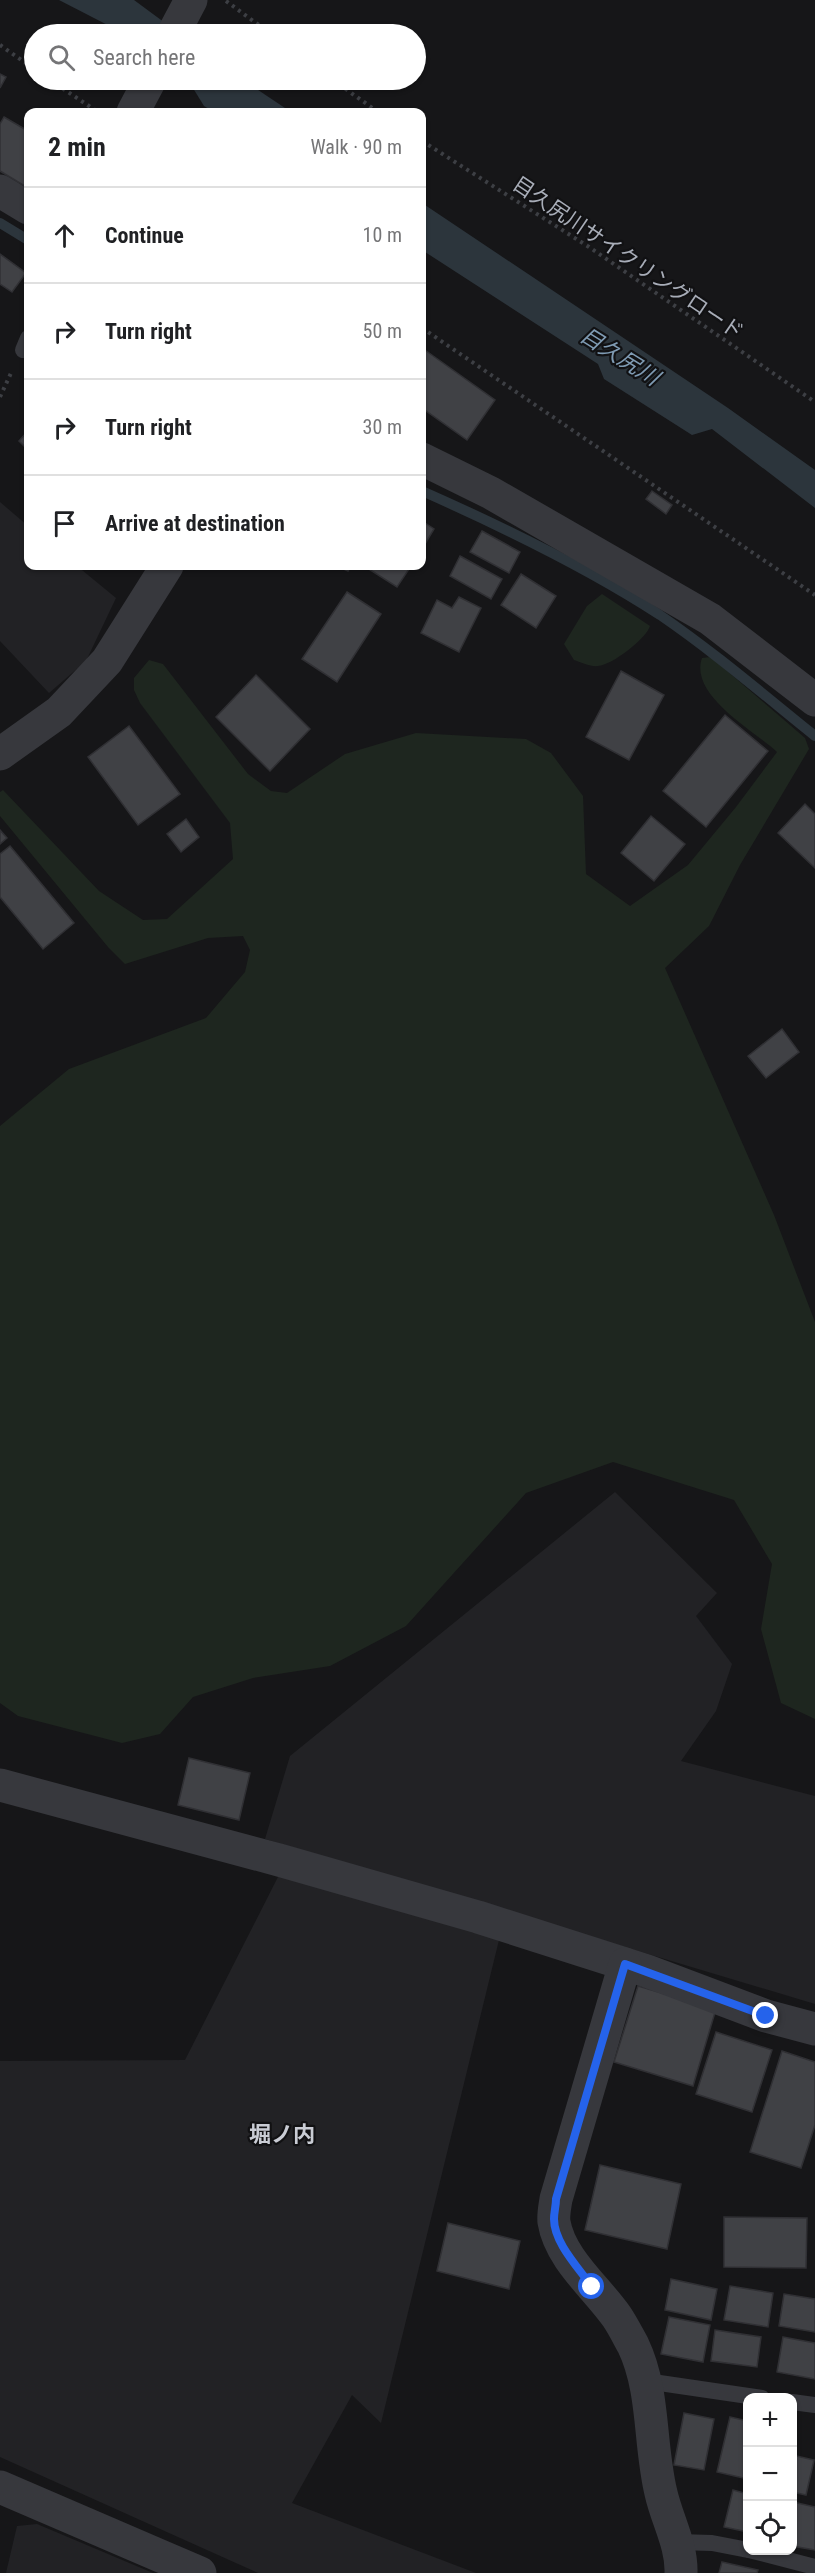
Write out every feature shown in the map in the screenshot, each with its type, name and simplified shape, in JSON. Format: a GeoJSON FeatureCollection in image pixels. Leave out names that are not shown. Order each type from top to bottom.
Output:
{"type":"FeatureCollection","features":[{"type":"Feature","properties":{"kind":"street"},"geometry":{"type":"LineString","coordinates":[[178,24],[191,0]]}},
{"type":"Feature","properties":{"kind":"street"},"geometry":{"type":"LineString","coordinates":[[135,108],[145,90]]}},
{"type":"Feature","properties":{"kind":"street"},"geometry":{"type":"LineString","coordinates":[[0,191],[24,206]]}},
{"type":"Feature","properties":{"kind":"street"},"geometry":{"type":"LineString","coordinates":[[426,461],[491,493],[710,619],[815,700]]}},
{"type":"Feature","properties":{"kind":"street"},"geometry":{"type":"LineString","coordinates":[[0,754],[59,712],[107,661],[164,570]]}},
{"type":"Feature","properties":{"kind":"street"},"geometry":{"type":"LineString","coordinates":[[0,1785],[312,1869],[478,1917],[625,1964],[766,2016],[815,2029]]}},
{"type":"Feature","properties":{"kind":"street"},"geometry":{"type":"LineString","coordinates":[[625,1964],[556,2199],[554,2221],[571,2258],[617,2317],[633,2346],[646,2381],[653,2457],[679,2558]]}},
{"type":"Feature","properties":{"kind":"street"},"geometry":{"type":"LineString","coordinates":[[0,2487],[200,2573]]}},
{"type":"Feature","properties":{"kind":"lane"},"geometry":{"type":"LineString","coordinates":[[646,2381],[743,2394]]}},
{"type":"Feature","properties":{"kind":"lane"},"geometry":{"type":"LineString","coordinates":[[797,2403],[815,2405]]}},
{"type":"Feature","properties":{"kind":"lane"},"geometry":{"type":"LineString","coordinates":[[679,2558],[712,2543],[743,2549]]}},
{"type":"Feature","properties":{"kind":"lane"},"geometry":{"type":"LineString","coordinates":[[768,2555],[815,2567]]}},
{"type":"Feature","properties":{"kind":"path"},"geometry":{"type":"LineString","coordinates":[[225,0],[257,24]]}},
{"type":"Feature","properties":{"kind":"path"},"geometry":{"type":"LineString","coordinates":[[0,45],[24,62]]}},
{"type":"Feature","properties":{"kind":"path"},"geometry":{"type":"LineString","coordinates":[[65,90],[93,108]]}},
{"type":"Feature","properties":{"kind":"path"},"geometry":{"type":"LineString","coordinates":[[347,90],[372,108]]}},
{"type":"Feature","properties":{"kind":"path","name":"目久尻川サイクリングロード"},"geometry":{"type":"LineString","coordinates":[[426,144],[589,247],[815,402]]}},
{"type":"Feature","properties":{"kind":"path"},"geometry":{"type":"LineString","coordinates":[[426,331],[815,595]]}},
{"type":"Feature","properties":{"kind":"shaded area"},"geometry":{"type":"Polygon","coordinates":[[[0,502],[24,523],[24,570],[82,570],[116,598],[86,661],[49,693],[0,641],[0,502]]]}},
{"type":"Feature","properties":{"kind":"shaded area"},"geometry":{"type":"Polygon","coordinates":[[[602,594],[650,626],[642,638],[620,656],[604,665],[592,666],[574,660],[564,644],[587,606],[602,594]]]}},
{"type":"Feature","properties":{"kind":"shaded area"},"geometry":{"type":"Polygon","coordinates":[[[711,657],[805,738],[809,749],[740,865],[709,926],[665,968],[774,1215],[815,1322],[815,1719],[781,1703],[761,1629],[772,1564],[734,1500],[613,1462],[526,1493],[406,1626],[330,1666],[253,1678],[193,1697],[160,1734],[122,1743],[18,1716],[0,1703],[0,1126],[69,1069],[206,1018],[245,972],[250,950],[243,936],[208,938],[125,964],[108,947],[0,816],[0,792],[3,790],[99,891],[143,920],[167,919],[233,859],[230,823],[140,703],[134,690],[134,678],[149,660],[163,664],[248,774],[271,791],[287,793],[345,754],[416,733],[526,739],[551,753],[583,796],[586,874],[630,906],[688,865],[736,807],[777,752],[726,711],[714,698],[705,685],[701,672],[702,658],[711,657]]]}},
{"type":"Feature","properties":{"kind":"shaded area"},"geometry":{"type":"Polygon","coordinates":[[[615,1492],[717,1593],[696,1616],[732,1664],[716,1711],[681,1761],[815,1796],[815,2004],[265,1839],[290,1756],[615,1492]]]}},
{"type":"Feature","properties":{"kind":"shaded area"},"geometry":{"type":"Polygon","coordinates":[[[281,1871],[499,1940],[381,2423],[352,2395],[292,2503],[476,2573],[258,2573],[0,2457],[0,2061],[185,2060],[281,1871]]]}},
{"type":"Feature","properties":{"kind":"shaded area"},"geometry":{"type":"Polygon","coordinates":[[[37,2524],[153,2573],[6,2573],[17,2526],[37,2524]]]}},
{"type":"Feature","properties":{"kind":"water"},"geometry":{"type":"Polygon","coordinates":[[[59,0],[134,0],[166,24],[106,24],[59,0]]]}},
{"type":"Feature","properties":{"kind":"water"},"geometry":{"type":"Polygon","coordinates":[[[194,90],[258,90],[285,108],[207,108],[194,90]]]}},
{"type":"Feature","properties":{"kind":"water","name":"目久尻川"},"geometry":{"type":"Polygon","coordinates":[[[426,206],[728,408],[815,470],[815,508],[712,429],[692,435],[604,379],[598,364],[426,253],[426,206]]]}},
{"type":"Feature","properties":{"kind":"building"},"geometry":{"type":"Polygon","coordinates":[[[0,74],[6,77],[0,88],[0,74]]]}},
{"type":"Feature","properties":{"kind":"building"},"geometry":{"type":"Polygon","coordinates":[[[4,117],[24,129],[24,186],[0,171],[0,124],[4,117]]]}},
{"type":"Feature","properties":{"kind":"building"},"geometry":{"type":"Polygon","coordinates":[[[0,254],[24,272],[24,276],[12,292],[0,284],[0,254]]]}},
{"type":"Feature","properties":{"kind":"building"},"geometry":{"type":"Polygon","coordinates":[[[426,351],[495,400],[467,440],[426,411],[426,351]]]}},
{"type":"Feature","properties":{"kind":"building"},"geometry":{"type":"Polygon","coordinates":[[[24,435],[24,446],[19,441],[24,435]]]}},
{"type":"Feature","properties":{"kind":"building"},"geometry":{"type":"Polygon","coordinates":[[[652,491],[672,505],[666,514],[646,499],[652,491]]]}},
{"type":"Feature","properties":{"kind":"building"},"geometry":{"type":"Polygon","coordinates":[[[426,524],[434,529],[426,542],[426,524]]]}},
{"type":"Feature","properties":{"kind":"building"},"geometry":{"type":"Polygon","coordinates":[[[482,531],[520,552],[509,573],[470,552],[482,531]]]}},
{"type":"Feature","properties":{"kind":"building"},"geometry":{"type":"Polygon","coordinates":[[[460,556],[502,579],[491,599],[450,576],[460,556]]]}},
{"type":"Feature","properties":{"kind":"building"},"geometry":{"type":"Polygon","coordinates":[[[370,570],[408,570],[397,587],[370,570]]]}},
{"type":"Feature","properties":{"kind":"building"},"geometry":{"type":"Polygon","coordinates":[[[521,574],[556,596],[536,628],[501,605],[521,574]]]}},
{"type":"Feature","properties":{"kind":"building"},"geometry":{"type":"Polygon","coordinates":[[[347,592],[381,614],[337,682],[302,659],[347,592]]]}},
{"type":"Feature","properties":{"kind":"building"},"geometry":{"type":"Polygon","coordinates":[[[459,597],[481,608],[459,652],[421,633],[437,600],[452,608],[459,597]]]}},
{"type":"Feature","properties":{"kind":"building"},"geometry":{"type":"Polygon","coordinates":[[[621,671],[664,695],[629,760],[586,737],[621,671]]]}},
{"type":"Feature","properties":{"kind":"building"},"geometry":{"type":"Polygon","coordinates":[[[256,675],[310,729],[270,771],[216,717],[256,675]]]}},
{"type":"Feature","properties":{"kind":"building"},"geometry":{"type":"Polygon","coordinates":[[[725,715],[768,751],[706,827],[663,791],[725,715]]]}},
{"type":"Feature","properties":{"kind":"building"},"geometry":{"type":"Polygon","coordinates":[[[129,726],[180,794],[138,825],[88,757],[129,726]]]}},
{"type":"Feature","properties":{"kind":"building"},"geometry":{"type":"Polygon","coordinates":[[[805,804],[815,814],[815,868],[778,833],[805,804]]]}},
{"type":"Feature","properties":{"kind":"building"},"geometry":{"type":"Polygon","coordinates":[[[651,816],[685,844],[654,881],[621,853],[651,816]]]}},
{"type":"Feature","properties":{"kind":"building"},"geometry":{"type":"Polygon","coordinates":[[[186,819],[199,837],[181,852],[167,834],[186,819]]]}},
{"type":"Feature","properties":{"kind":"building"},"geometry":{"type":"Polygon","coordinates":[[[0,830],[7,838],[0,844],[0,830]]]}},
{"type":"Feature","properties":{"kind":"building"},"geometry":{"type":"Polygon","coordinates":[[[10,846],[74,923],[43,949],[0,897],[0,854],[10,846]]]}},
{"type":"Feature","properties":{"kind":"building"},"geometry":{"type":"Polygon","coordinates":[[[782,1029],[799,1052],[766,1078],[748,1056],[782,1029]]]}},
{"type":"Feature","properties":{"kind":"building"},"geometry":{"type":"Polygon","coordinates":[[[189,1758],[250,1773],[239,1820],[178,1805],[189,1758]]]}},
{"type":"Feature","properties":{"kind":"building"},"geometry":{"type":"Polygon","coordinates":[[[638,1986],[716,2009],[693,2086],[614,2062],[638,1986]]]}},
{"type":"Feature","properties":{"kind":"building"},"geometry":{"type":"Polygon","coordinates":[[[716,2032],[772,2050],[752,2112],[696,2094],[716,2032]]]}},
{"type":"Feature","properties":{"kind":"building"},"geometry":{"type":"Polygon","coordinates":[[[782,2051],[815,2062],[815,2125],[801,2168],[750,2152],[782,2051]]]}},
{"type":"Feature","properties":{"kind":"building"},"geometry":{"type":"Polygon","coordinates":[[[600,2165],[681,2184],[667,2249],[585,2230],[600,2165]]]}},
{"type":"Feature","properties":{"kind":"building"},"geometry":{"type":"Polygon","coordinates":[[[724,2217],[807,2218],[806,2268],[724,2267],[724,2217]]]}},
{"type":"Feature","properties":{"kind":"building"},"geometry":{"type":"Polygon","coordinates":[[[448,2223],[520,2241],[509,2289],[437,2271],[448,2223]]]}},
{"type":"Feature","properties":{"kind":"building"},"geometry":{"type":"Polygon","coordinates":[[[671,2279],[717,2289],[711,2320],[665,2310],[671,2279]]]}},
{"type":"Feature","properties":{"kind":"building"},"geometry":{"type":"Polygon","coordinates":[[[730,2286],[773,2293],[768,2327],[724,2320],[730,2286]]]}},
{"type":"Feature","properties":{"kind":"building"},"geometry":{"type":"Polygon","coordinates":[[[784,2294],[815,2299],[815,2332],[779,2326],[784,2294]]]}},
{"type":"Feature","properties":{"kind":"building"},"geometry":{"type":"Polygon","coordinates":[[[669,2317],[710,2325],[703,2362],[661,2354],[669,2317]]]}},
{"type":"Feature","properties":{"kind":"building"},"geometry":{"type":"Polygon","coordinates":[[[715,2330],[761,2337],[757,2367],[711,2361],[715,2330]]]}},
{"type":"Feature","properties":{"kind":"building"},"geometry":{"type":"Polygon","coordinates":[[[783,2337],[815,2343],[815,2379],[777,2372],[783,2337]]]}},
{"type":"Feature","properties":{"kind":"building"},"geometry":{"type":"Polygon","coordinates":[[[684,2413],[714,2419],[704,2470],[674,2465],[684,2413]]]}},
{"type":"Feature","properties":{"kind":"building"},"geometry":{"type":"Polygon","coordinates":[[[730,2417],[743,2420],[743,2478],[717,2472],[730,2417]]]}},
{"type":"Feature","properties":{"kind":"building"},"geometry":{"type":"Polygon","coordinates":[[[797,2456],[814,2460],[806,2495],[797,2493],[797,2456]]]}},
{"type":"Feature","properties":{"kind":"building"},"geometry":{"type":"Polygon","coordinates":[[[733,2490],[743,2493],[743,2531],[724,2527],[733,2490]]]}},
{"type":"Feature","properties":{"kind":"building"},"geometry":{"type":"Polygon","coordinates":[[[797,2503],[815,2507],[815,2550],[797,2547],[797,2503]]]}},
{"type":"Feature","properties":{"kind":"building"},"geometry":{"type":"Polygon","coordinates":[[[722,2562],[758,2570],[757,2573],[719,2573],[722,2562]]]}},
{"type":"Feature","properties":{"kind":"waterway"},"geometry":{"type":"LineString","coordinates":[[0,223],[24,238]]}},
{"type":"Feature","properties":{"kind":"waterway"},"geometry":{"type":"LineString","coordinates":[[426,493],[544,548],[660,615],[739,674],[815,736]]}},
{"type":"Feature","properties":{"kind":"district","name":"堀ノ内"},"geometry":{"type":"Point","coordinates":[282,2134]}},
{"type":"Feature","properties":{"kind":"route"},"geometry":{"type":"LineString","coordinates":[[592,2287],[561,2240],[554,2221],[556,2199],[625,1964],[766,2016]]}}]}
